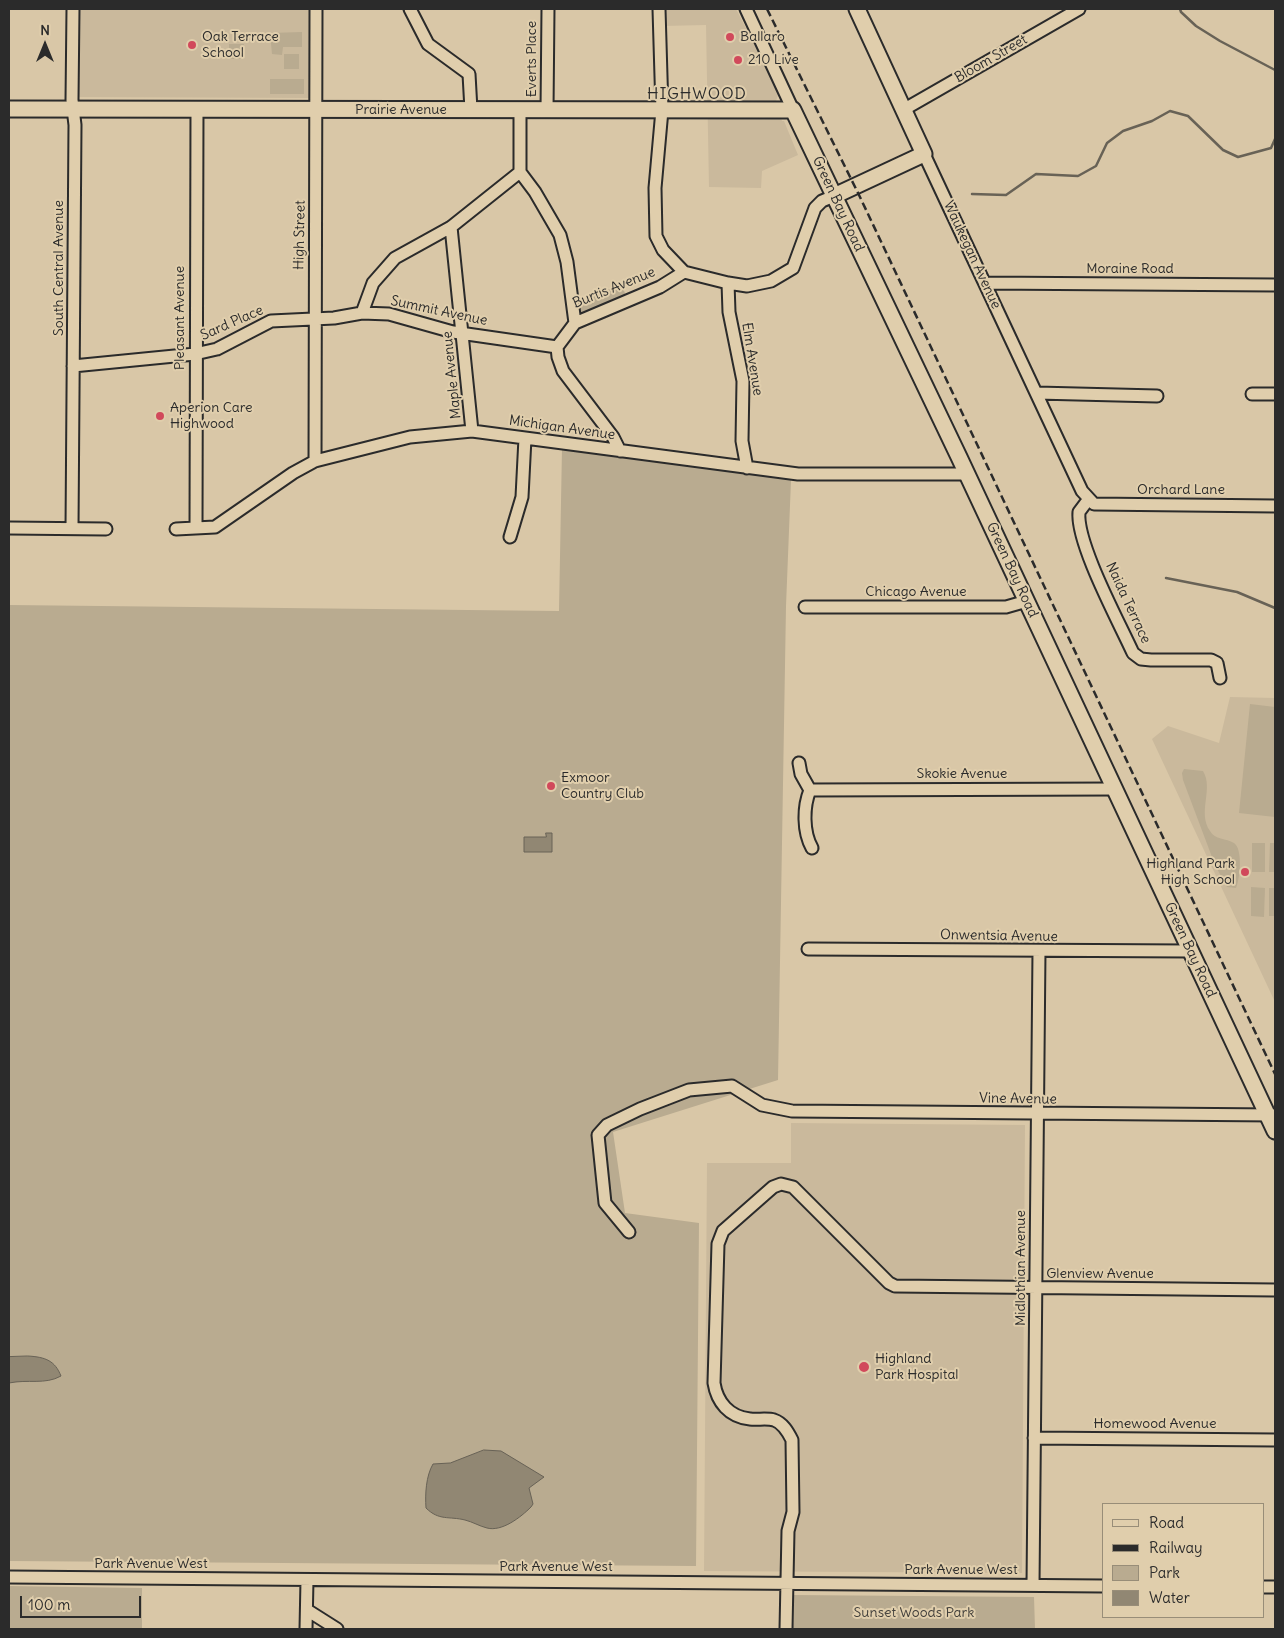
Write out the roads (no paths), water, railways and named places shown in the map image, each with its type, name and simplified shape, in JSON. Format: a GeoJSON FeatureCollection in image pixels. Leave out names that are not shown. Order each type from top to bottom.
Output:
{"type":"FeatureCollection","features":[{"type":"Feature","properties":{"kind":"main road","name":"Waukegan Avenue"},"geometry":{"type":"LineString","coordinates":[[857,9],[924,154]]}},
{"type":"Feature","properties":{"kind":"main road","name":"Prairie Avenue"},"geometry":{"type":"LineString","coordinates":[[9,109],[793,110]]}},
{"type":"Feature","properties":{"kind":"main road","name":"Green Bay Road"},"geometry":{"type":"LineString","coordinates":[[793,110],[1116,789],[1189,951],[1271,1114],[1275,1131]]}},
{"type":"Feature","properties":{"kind":"main road"},"geometry":{"type":"LineString","coordinates":[[906,114],[911,142],[910,162]]}},
{"type":"Feature","properties":{"kind":"main road"},"geometry":{"type":"LineString","coordinates":[[834,196],[924,154]]}},
{"type":"Feature","properties":{"kind":"street","name":"South Central Avenue"},"geometry":{"type":"LineString","coordinates":[[72,528],[75,121],[72,109],[73,9]]}},
{"type":"Feature","properties":{"kind":"street","name":"High Street"},"geometry":{"type":"LineString","coordinates":[[315,461],[316,9]]}},
{"type":"Feature","properties":{"kind":"street"},"geometry":{"type":"LineString","coordinates":[[410,9],[428,44],[469,74],[471,110]]}},
{"type":"Feature","properties":{"kind":"street","name":"Everts Place"},"geometry":{"type":"LineString","coordinates":[[547,110],[548,9]]}},
{"type":"Feature","properties":{"kind":"street"},"geometry":{"type":"LineString","coordinates":[[659,9],[662,110],[655,188],[656,236],[663,250],[684,272],[728,284],[753,286],[771,281],[793,268],[815,208],[822,201],[834,196]]}},
{"type":"Feature","properties":{"kind":"street","name":"Green Bay Road"},"geometry":{"type":"LineString","coordinates":[[746,9],[793,110]]}},
{"type":"Feature","properties":{"kind":"street","name":"Bloom Street"},"geometry":{"type":"LineString","coordinates":[[906,114],[1079,9]]}},
{"type":"Feature","properties":{"kind":"street","name":"Pleasant Avenue"},"geometry":{"type":"LineString","coordinates":[[196,528],[197,109]]}},
{"type":"Feature","properties":{"kind":"street"},"geometry":{"type":"LineString","coordinates":[[362,313],[373,283],[395,258],[451,227],[520,172],[520,110]]}},
{"type":"Feature","properties":{"kind":"street","name":"Waukegan Avenue"},"geometry":{"type":"LineString","coordinates":[[924,154],[1088,500]]}},
{"type":"Feature","properties":{"kind":"street","name":"Burtis Avenue"},"geometry":{"type":"LineString","coordinates":[[520,172],[535,192],[560,235],[567,262],[575,323],[660,287],[684,272]]}},
{"type":"Feature","properties":{"kind":"street","name":"Maple Avenue"},"geometry":{"type":"LineString","coordinates":[[451,227],[472,431]]}},
{"type":"Feature","properties":{"kind":"street","name":"Moraine Road"},"geometry":{"type":"LineString","coordinates":[[985,283],[1275,285]]}},
{"type":"Feature","properties":{"kind":"street","name":"Elm Avenue"},"geometry":{"type":"LineString","coordinates":[[728,284],[729,312],[743,381],[742,441],[747,468]]}},
{"type":"Feature","properties":{"kind":"street","name":"Summit Avenue"},"geometry":{"type":"LineString","coordinates":[[314,319],[362,313],[405,317],[432,327],[463,334],[557,347]]}},
{"type":"Feature","properties":{"kind":"street","name":"Sard Place"},"geometry":{"type":"LineString","coordinates":[[73,366],[195,354],[217,349],[270,321],[314,319]]}},
{"type":"Feature","properties":{"kind":"street"},"geometry":{"type":"LineString","coordinates":[[575,323],[557,347],[563,371],[613,437],[620,451]]}},
{"type":"Feature","properties":{"kind":"street"},"geometry":{"type":"LineString","coordinates":[[1037,393],[1157,396]]}},
{"type":"Feature","properties":{"kind":"street"},"geometry":{"type":"LineString","coordinates":[[1252,394],[1275,394]]}},
{"type":"Feature","properties":{"kind":"street","name":"Michigan Avenue"},"geometry":{"type":"LineString","coordinates":[[176,529],[215,526],[293,473],[315,461],[410,437],[472,431],[798,474],[966,474]]}},
{"type":"Feature","properties":{"kind":"street"},"geometry":{"type":"LineString","coordinates":[[510,537],[522,498],[525,438]]}},
{"type":"Feature","properties":{"kind":"street","name":"Orchard Lane"},"geometry":{"type":"LineString","coordinates":[[1088,500],[1094,504],[1275,506]]}},
{"type":"Feature","properties":{"kind":"street","name":"Naida Terrace"},"geometry":{"type":"LineString","coordinates":[[1088,500],[1079,512],[1081,531],[1097,576],[1133,653],[1141,659],[1150,660],[1211,660],[1217,664],[1220,678]]}},
{"type":"Feature","properties":{"kind":"street"},"geometry":{"type":"LineString","coordinates":[[9,528],[106,529]]}},
{"type":"Feature","properties":{"kind":"street","name":"Chicago Avenue"},"geometry":{"type":"LineString","coordinates":[[805,607],[1006,607],[1027,601]]}},
{"type":"Feature","properties":{"kind":"street"},"geometry":{"type":"LineString","coordinates":[[799,764],[810,790],[806,806],[807,838],[812,848]]}},
{"type":"Feature","properties":{"kind":"street","name":"Skokie Avenue"},"geometry":{"type":"LineString","coordinates":[[810,790],[1116,789]]}},
{"type":"Feature","properties":{"kind":"street","name":"Onwentsia Avenue"},"geometry":{"type":"LineString","coordinates":[[808,949],[1189,951]]}},
{"type":"Feature","properties":{"kind":"street","name":"Midlothian Avenue"},"geometry":{"type":"LineString","coordinates":[[1033,1585],[1039,951]]}},
{"type":"Feature","properties":{"kind":"street","name":"Vine Avenue"},"geometry":{"type":"LineString","coordinates":[[629,1232],[605,1203],[598,1135],[607,1125],[615,1121],[640,1109],[690,1090],[732,1086],[762,1105],[792,1111],[1271,1114]]}},
{"type":"Feature","properties":{"kind":"street","name":"Glenview Avenue"},"geometry":{"type":"LineString","coordinates":[[787,1583],[788,1531],[792,1512],[792,1440],[787,1430],[774,1420],[748,1419],[732,1415],[716,1397],[714,1383],[718,1244],[723,1231],[773,1187],[781,1184],[793,1186],[888,1283],[896,1286],[1275,1290]]}},
{"type":"Feature","properties":{"kind":"street","name":"Homewood Avenue"},"geometry":{"type":"LineString","coordinates":[[1034,1438],[1275,1440]]}},
{"type":"Feature","properties":{"kind":"street","name":"Park Avenue West"},"geometry":{"type":"LineString","coordinates":[[9,1578],[1102,1586]]}},
{"type":"Feature","properties":{"kind":"street"},"geometry":{"type":"LineString","coordinates":[[306,1629],[307,1580]]}},
{"type":"Feature","properties":{"kind":"street"},"geometry":{"type":"LineString","coordinates":[[786,1629],[787,1583]]}},
{"type":"Feature","properties":{"kind":"street"},"geometry":{"type":"LineString","coordinates":[[307,1610],[337,1629]]}},
{"type":"Feature","properties":{"kind":"water"},"geometry":{"type":"Polygon","coordinates":[[[546,833],[552,833],[552,852],[524,852],[524,837],[546,837],[546,833]]]}},
{"type":"Feature","properties":{"kind":"water"},"geometry":{"type":"Polygon","coordinates":[[[9,1357],[40,1357],[53,1363],[61,1376],[43,1381],[9,1383],[9,1357]]]}},
{"type":"Feature","properties":{"kind":"water"},"geometry":{"type":"Polygon","coordinates":[[[484,1450],[501,1451],[544,1477],[529,1488],[533,1504],[531,1507],[511,1523],[493,1529],[465,1520],[435,1515],[426,1508],[426,1485],[433,1464],[450,1463],[484,1450]]]}},
{"type":"Feature","properties":{"kind":"waterway"},"geometry":{"type":"LineString","coordinates":[[1180,9],[1196,26],[1275,70]]}},
{"type":"Feature","properties":{"kind":"waterway"},"geometry":{"type":"LineString","coordinates":[[972,194],[1006,195],[1036,174],[1078,176],[1096,166],[1107,143],[1123,131],[1152,121],[1170,111],[1188,116],[1223,150],[1238,157],[1271,148],[1275,139]]}},
{"type":"Feature","properties":{"kind":"waterway"},"geometry":{"type":"LineString","coordinates":[[1166,578],[1237,592],[1275,608]]}},
{"type":"Feature","properties":{"kind":"railway"},"geometry":{"type":"LineString","coordinates":[[767,9],[859,195],[1275,1074]]}},
{"type":"Feature","properties":{"kind":"place","name":"Ballaro"},"geometry":{"type":"Point","coordinates":[730,37]}},
{"type":"Feature","properties":{"kind":"place","name":"Oak Terrace School"},"geometry":{"type":"Point","coordinates":[192,45]}},
{"type":"Feature","properties":{"kind":"place","name":"210 Live"},"geometry":{"type":"Point","coordinates":[738,60]}},
{"type":"Feature","properties":{"kind":"place","name":"Aperion Care Highwood"},"geometry":{"type":"Point","coordinates":[160,416]}},
{"type":"Feature","properties":{"kind":"place","name":"Exmoor Country Club"},"geometry":{"type":"Point","coordinates":[551,786]}},
{"type":"Feature","properties":{"kind":"place","name":"Highland Park High School"},"geometry":{"type":"Point","coordinates":[1245,872]}},
{"type":"Feature","properties":{"kind":"place","name":"Highland Park Hospital"},"geometry":{"type":"Point","coordinates":[864,1367]}},
{"type":"Feature","properties":{"kind":"district","name":"HIGHWOOD"},"geometry":{"type":"Point","coordinates":[697,94]}},
{"type":"Feature","properties":{"kind":"park label","name":"Sunset Woods Park"},"geometry":{"type":"Point","coordinates":[914,1613]}}]}
